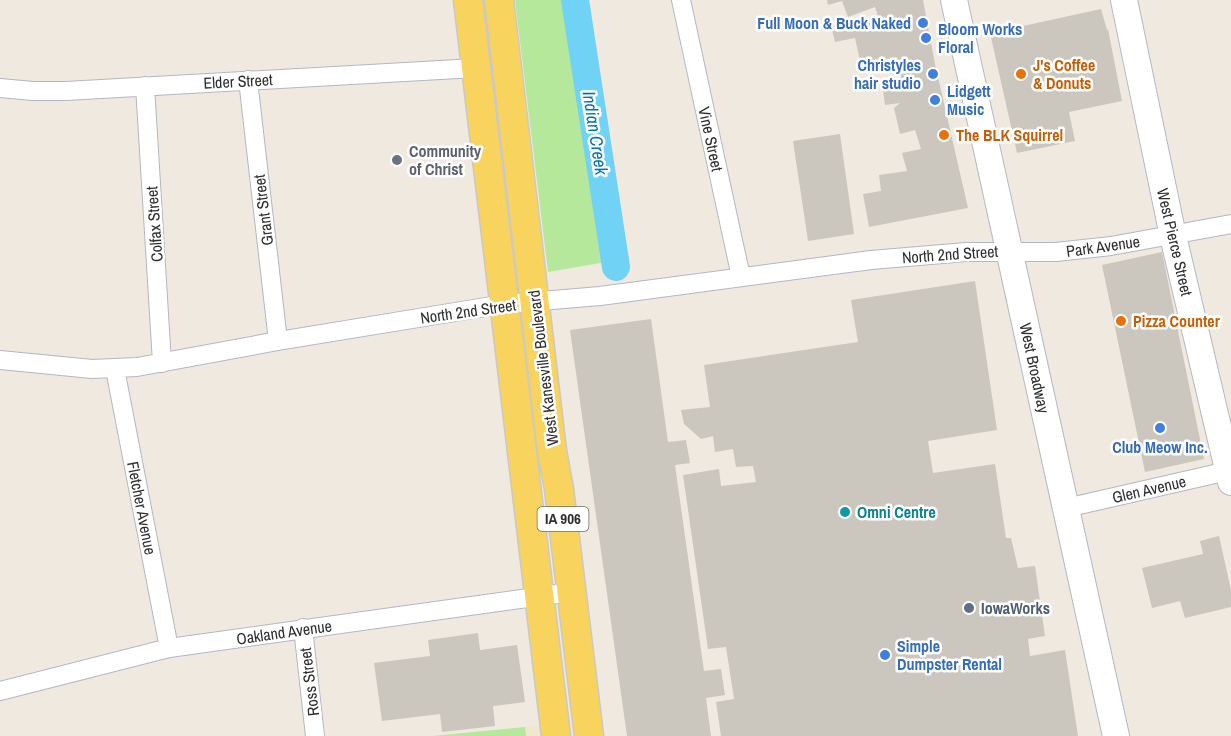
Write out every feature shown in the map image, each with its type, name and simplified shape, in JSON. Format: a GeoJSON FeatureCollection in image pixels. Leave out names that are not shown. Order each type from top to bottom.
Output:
{"type":"FeatureCollection","features":[{"type":"Feature","properties":{"kind":"main road","name":"West Kanesville Boulevard"},"geometry":{"type":"LineString","coordinates":[[468,0],[556,736]]}},
{"type":"Feature","properties":{"kind":"main road","name":"West Kanesville Boulevard"},"geometry":{"type":"LineString","coordinates":[[499,0],[589,736]]}},
{"type":"Feature","properties":{"kind":"main road","name":"West Broadway"},"geometry":{"type":"LineString","coordinates":[[954,0],[1116,736]]}},
{"type":"Feature","properties":{"kind":"main road","name":"West Pierce Street"},"geometry":{"type":"LineString","coordinates":[[1124,0],[1173,236],[1230,473]]}},
{"type":"Feature","properties":{"kind":"street","name":"Vine Street"},"geometry":{"type":"LineString","coordinates":[[681,0],[741,277]]}},
{"type":"Feature","properties":{"kind":"street","name":"Elder Street"},"geometry":{"type":"LineString","coordinates":[[0,88],[55,91],[476,68]]}},
{"type":"Feature","properties":{"kind":"street","name":"Grant Street"},"geometry":{"type":"LineString","coordinates":[[248,80],[278,340]]}},
{"type":"Feature","properties":{"kind":"street","name":"Colfax Street"},"geometry":{"type":"LineString","coordinates":[[145,86],[162,363]]}},
{"type":"Feature","properties":{"kind":"street","name":"Park Avenue"},"geometry":{"type":"LineString","coordinates":[[1010,251],[1056,252],[1173,236],[1231,224]]}},
{"type":"Feature","properties":{"kind":"street","name":"North 2nd Street"},"geometry":{"type":"LineString","coordinates":[[0,360],[115,369],[162,363],[278,340],[504,304],[600,296],[871,260],[966,252],[1010,251]]}},
{"type":"Feature","properties":{"kind":"street","name":"Fletcher Avenue"},"geometry":{"type":"LineString","coordinates":[[115,369],[169,648]]}},
{"type":"Feature","properties":{"kind":"street","name":"Glen Avenue"},"geometry":{"type":"LineString","coordinates":[[1066,508],[1219,473],[1230,473]]}},
{"type":"Feature","properties":{"kind":"street","name":"Oakland Avenue"},"geometry":{"type":"LineString","coordinates":[[0,691],[169,648],[571,592]]}},
{"type":"Feature","properties":{"kind":"street","name":"Ross Street"},"geometry":{"type":"LineString","coordinates":[[303,628],[315,736]]}},
{"type":"Feature","properties":{"kind":"shaded area"},"geometry":{"type":"Polygon","coordinates":[[[541,725],[542,736],[433,736],[525,727],[541,725]]]}},
{"type":"Feature","properties":{"kind":"green space"},"geometry":{"type":"Polygon","coordinates":[[[515,0],[577,0],[624,259],[548,272],[515,0]]]}},
{"type":"Feature","properties":{"kind":"green space"},"geometry":{"type":"Polygon","coordinates":[[[525,727],[526,736],[433,736],[525,727]]]}},
{"type":"Feature","properties":{"kind":"building"},"geometry":{"type":"Polygon","coordinates":[[[827,0],[923,0],[935,64],[968,208],[869,227],[863,194],[881,191],[879,175],[907,171],[902,153],[921,149],[915,130],[900,134],[894,108],[900,103],[885,105],[883,90],[903,87],[897,57],[861,65],[855,38],[835,42],[831,26],[878,16],[875,7],[848,17],[842,1],[828,5],[827,0]]]}},
{"type":"Feature","properties":{"kind":"building"},"geometry":{"type":"Polygon","coordinates":[[[1101,9],[1108,29],[1122,101],[1069,112],[1075,141],[1017,153],[990,33],[1101,9]]]}},
{"type":"Feature","properties":{"kind":"building"},"geometry":{"type":"Polygon","coordinates":[[[840,134],[854,234],[808,241],[793,141],[840,134]]]}},
{"type":"Feature","properties":{"kind":"building"},"geometry":{"type":"Polygon","coordinates":[[[1162,252],[1204,459],[1145,472],[1102,265],[1162,252]]]}},
{"type":"Feature","properties":{"kind":"building","name":"Omni Centre"},"geometry":{"type":"Polygon","coordinates":[[[975,281],[997,430],[928,441],[933,473],[995,464],[1006,538],[1011,538],[1018,568],[1035,566],[1045,636],[1028,639],[1030,656],[1065,650],[1078,736],[721,736],[716,702],[734,699],[726,647],[708,649],[683,475],[719,469],[721,486],[756,482],[753,466],[736,467],[733,449],[715,452],[713,436],[701,439],[684,424],[681,410],[710,407],[704,365],[858,342],[851,300],[975,281]]]}},
{"type":"Feature","properties":{"kind":"building"},"geometry":{"type":"Polygon","coordinates":[[[651,319],[668,442],[686,440],[690,463],[675,465],[704,671],[721,669],[725,695],[706,698],[711,736],[627,736],[570,330],[651,319]]]}},
{"type":"Feature","properties":{"kind":"building"},"geometry":{"type":"Polygon","coordinates":[[[1219,536],[1231,590],[1231,607],[1185,618],[1180,601],[1152,608],[1142,568],[1203,554],[1200,541],[1219,536]]]}},
{"type":"Feature","properties":{"kind":"building"},"geometry":{"type":"Polygon","coordinates":[[[478,633],[480,650],[517,645],[525,702],[493,706],[495,726],[442,732],[440,714],[382,721],[374,663],[430,656],[428,640],[478,633]]]}},
{"type":"Feature","properties":{"kind":"waterway","name":"Indian Creek"},"geometry":{"type":"LineString","coordinates":[[575,0],[616,267]]}},
{"type":"Feature","properties":{"kind":"place","name":"Full Moon & Buck Naked"},"geometry":{"type":"Point","coordinates":[923,23]}},
{"type":"Feature","properties":{"kind":"place","name":"Bloom Works Floral"},"geometry":{"type":"Point","coordinates":[926,38]}},
{"type":"Feature","properties":{"kind":"place","name":"Christyles hair studio"},"geometry":{"type":"Point","coordinates":[933,74]}},
{"type":"Feature","properties":{"kind":"place","name":"J's Coffee & Donuts"},"geometry":{"type":"Point","coordinates":[1021,74]}},
{"type":"Feature","properties":{"kind":"place","name":"Lidgett Music"},"geometry":{"type":"Point","coordinates":[935,100]}},
{"type":"Feature","properties":{"kind":"place","name":"The BLK Squirrel"},"geometry":{"type":"Point","coordinates":[944,135]}},
{"type":"Feature","properties":{"kind":"place","name":"Community of Christ"},"geometry":{"type":"Point","coordinates":[397,160]}},
{"type":"Feature","properties":{"kind":"place","name":"Pizza Counter"},"geometry":{"type":"Point","coordinates":[1121,321]}},
{"type":"Feature","properties":{"kind":"place","name":"Club Meow Inc."},"geometry":{"type":"Point","coordinates":[1160,428]}},
{"type":"Feature","properties":{"kind":"place","name":"Omni Centre"},"geometry":{"type":"Point","coordinates":[845,512]}},
{"type":"Feature","properties":{"kind":"place","name":"IowaWorks"},"geometry":{"type":"Point","coordinates":[969,608]}},
{"type":"Feature","properties":{"kind":"place","name":"Simple Dumpster Rental"},"geometry":{"type":"Point","coordinates":[885,655]}}]}
